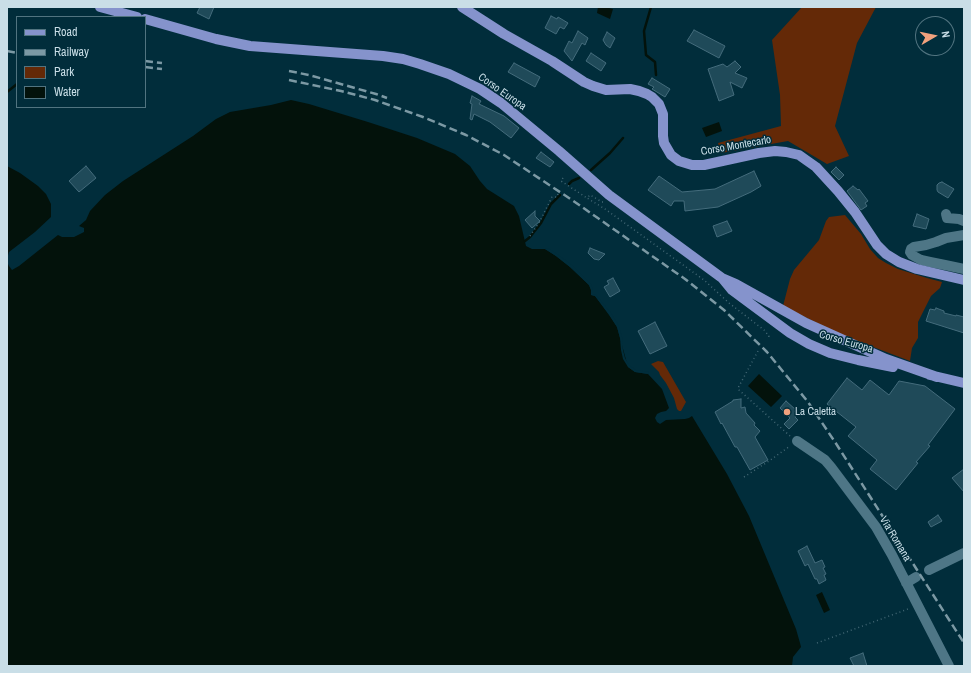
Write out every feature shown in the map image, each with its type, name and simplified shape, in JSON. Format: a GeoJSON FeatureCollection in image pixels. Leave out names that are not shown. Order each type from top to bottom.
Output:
{"type":"FeatureCollection","features":[{"type":"Feature","properties":{"kind":"main road"},"geometry":{"type":"LineString","coordinates":[[100,7],[134,16]]}},
{"type":"Feature","properties":{"kind":"main road","name":"Corso Montecarlo"},"geometry":{"type":"LineString","coordinates":[[462,7],[504,34],[552,60],[592,86],[606,90],[630,89],[652,97],[659,104],[662,111],[664,143],[671,155],[679,161],[692,165],[704,165],[770,151],[786,152],[798,155],[816,167],[838,191],[857,214],[876,245],[886,254],[899,262],[917,269],[964,280]]}},
{"type":"Feature","properties":{"kind":"main road","name":"Corso Europa"},"geometry":{"type":"LineString","coordinates":[[146,19],[250,46],[403,59],[432,67],[449,74],[480,89],[501,103],[610,195],[722,278],[736,284],[806,324],[886,359],[937,377]]}},
{"type":"Feature","properties":{"kind":"main road","name":"Corso Europa"},"geometry":{"type":"LineString","coordinates":[[722,278],[732,290],[790,333],[809,344],[830,353],[964,383]]}},
{"type":"Feature","properties":{"kind":"main road"},"geometry":{"type":"LineString","coordinates":[[798,338],[796,333],[797,328],[806,324]]}},
{"type":"Feature","properties":{"kind":"street"},"geometry":{"type":"LineString","coordinates":[[946,214],[947,218],[964,221]]}},
{"type":"Feature","properties":{"kind":"street"},"geometry":{"type":"LineString","coordinates":[[964,235],[946,238],[931,244],[914,247],[910,252],[912,255],[921,260],[964,269]]}},
{"type":"Feature","properties":{"kind":"street","name":"Via Romana"},"geometry":{"type":"LineString","coordinates":[[797,441],[819,456],[831,467],[876,528],[892,555],[949,666]]}},
{"type":"Feature","properties":{"kind":"street"},"geometry":{"type":"LineString","coordinates":[[929,570],[964,553]]}},
{"type":"Feature","properties":{"kind":"street"},"geometry":{"type":"LineString","coordinates":[[906,583],[916,577]]}},
{"type":"Feature","properties":{"kind":"path"},"geometry":{"type":"LineString","coordinates":[[563,178],[561,181],[605,209],[704,280],[729,303],[764,330],[769,336],[767,340]]}},
{"type":"Feature","properties":{"kind":"path"},"geometry":{"type":"LineString","coordinates":[[530,236],[540,221],[552,197],[556,197],[558,194]]}},
{"type":"Feature","properties":{"kind":"path"},"geometry":{"type":"LineString","coordinates":[[587,198],[590,195],[602,202]]}},
{"type":"Feature","properties":{"kind":"path"},"geometry":{"type":"LineString","coordinates":[[744,476],[769,461],[797,441],[738,388],[758,351]]}},
{"type":"Feature","properties":{"kind":"path"},"geometry":{"type":"LineString","coordinates":[[817,643],[918,605]]}},
{"type":"Feature","properties":{"kind":"green space"},"geometry":{"type":"Polygon","coordinates":[[[802,7],[876,7],[857,43],[835,126],[849,156],[827,164],[788,141],[721,153],[718,143],[781,126],[780,95],[772,40],[802,7]]]}},
{"type":"Feature","properties":{"kind":"green space"},"geometry":{"type":"Polygon","coordinates":[[[845,215],[878,258],[898,269],[942,282],[940,288],[931,296],[918,322],[918,338],[912,348],[910,361],[839,334],[783,306],[794,270],[819,240],[826,221],[829,217],[845,215]]]}},
{"type":"Feature","properties":{"kind":"green space"},"geometry":{"type":"Polygon","coordinates":[[[658,361],[663,362],[686,402],[681,411],[677,409],[674,398],[659,372],[651,364],[658,361]]]}},
{"type":"Feature","properties":{"kind":"water"},"geometry":{"type":"Polygon","coordinates":[[[598,7],[613,9],[610,19],[597,13],[598,7]]]}},
{"type":"Feature","properties":{"kind":"water"},"geometry":{"type":"Polygon","coordinates":[[[291,100],[309,104],[417,138],[455,154],[470,166],[487,189],[514,206],[519,216],[526,246],[532,249],[545,249],[570,267],[589,285],[591,295],[595,296],[617,327],[628,367],[635,372],[648,374],[662,389],[669,408],[666,411],[657,414],[655,418],[657,422],[660,424],[666,420],[685,419],[692,416],[727,474],[749,516],[796,629],[801,647],[793,657],[792,666],[7,666],[7,262],[12,270],[58,235],[62,237],[74,237],[84,232],[84,228],[79,226],[86,220],[90,211],[105,195],[123,181],[193,136],[216,119],[230,112],[291,100]]]}},
{"type":"Feature","properties":{"kind":"water"},"geometry":{"type":"Polygon","coordinates":[[[719,122],[722,131],[706,137],[702,128],[719,122]]]}},
{"type":"Feature","properties":{"kind":"water"},"geometry":{"type":"Polygon","coordinates":[[[7,166],[20,173],[46,194],[51,204],[51,217],[35,232],[9,252],[7,259],[7,166]]]}},
{"type":"Feature","properties":{"kind":"water"},"geometry":{"type":"Polygon","coordinates":[[[759,374],[782,396],[771,407],[748,386],[759,374]]]}},
{"type":"Feature","properties":{"kind":"water"},"geometry":{"type":"Polygon","coordinates":[[[822,592],[830,610],[824,613],[816,595],[822,592]]]}},
{"type":"Feature","properties":{"kind":"pier"},"geometry":{"type":"Polygon","coordinates":[[[548,248],[572,265],[591,284],[593,294],[596,295],[611,313],[619,326],[625,358],[629,365],[636,370],[649,372],[648,374],[635,372],[628,367],[623,359],[617,327],[595,296],[591,295],[589,285],[570,267],[545,249],[548,248]]]}},
{"type":"Feature","properties":{"kind":"building"},"geometry":{"type":"Polygon","coordinates":[[[200,7],[214,7],[209,19],[197,13],[200,7]]]}},
{"type":"Feature","properties":{"kind":"building"},"geometry":{"type":"Polygon","coordinates":[[[551,16],[557,19],[558,17],[568,23],[564,29],[560,27],[556,34],[545,28],[551,16]]]}},
{"type":"Feature","properties":{"kind":"building"},"geometry":{"type":"Polygon","coordinates":[[[694,30],[725,46],[719,58],[687,41],[694,30]]]}},
{"type":"Feature","properties":{"kind":"building"},"geometry":{"type":"Polygon","coordinates":[[[578,31],[588,38],[585,45],[582,43],[572,61],[564,51],[569,41],[572,43],[578,31]]]}},
{"type":"Feature","properties":{"kind":"building"},"geometry":{"type":"Polygon","coordinates":[[[607,32],[615,38],[610,48],[603,40],[607,32]]]}},
{"type":"Feature","properties":{"kind":"building"},"geometry":{"type":"Polygon","coordinates":[[[591,53],[606,63],[601,71],[586,61],[591,53]]]}},
{"type":"Feature","properties":{"kind":"building"},"geometry":{"type":"Polygon","coordinates":[[[735,61],[741,67],[735,73],[747,78],[742,88],[730,82],[734,95],[719,101],[708,69],[723,64],[727,67],[735,61]]]}},
{"type":"Feature","properties":{"kind":"building"},"geometry":{"type":"Polygon","coordinates":[[[514,63],[540,77],[535,87],[508,72],[514,63]]]}},
{"type":"Feature","properties":{"kind":"building"},"geometry":{"type":"Polygon","coordinates":[[[652,78],[670,89],[665,97],[652,89],[654,87],[648,84],[652,78]]]}},
{"type":"Feature","properties":{"kind":"building"},"geometry":{"type":"Polygon","coordinates":[[[472,96],[481,101],[479,104],[504,116],[519,128],[511,138],[490,122],[474,114],[472,120],[470,119],[472,104],[470,103],[472,96]]]}},
{"type":"Feature","properties":{"kind":"building"},"geometry":{"type":"Polygon","coordinates":[[[541,152],[554,162],[550,167],[536,158],[541,152]]]}},
{"type":"Feature","properties":{"kind":"building"},"geometry":{"type":"Polygon","coordinates":[[[86,166],[96,178],[79,192],[69,181],[86,166]]]}},
{"type":"Feature","properties":{"kind":"building"},"geometry":{"type":"Polygon","coordinates":[[[836,167],[844,175],[839,180],[831,172],[836,167]]]}},
{"type":"Feature","properties":{"kind":"building"},"geometry":{"type":"Polygon","coordinates":[[[754,171],[761,186],[718,207],[685,211],[684,201],[674,201],[671,206],[648,190],[659,176],[682,192],[715,189],[754,171]]]}},
{"type":"Feature","properties":{"kind":"building"},"geometry":{"type":"Polygon","coordinates":[[[942,182],[954,189],[948,198],[937,190],[937,185],[942,182]]]}},
{"type":"Feature","properties":{"kind":"building"},"geometry":{"type":"Polygon","coordinates":[[[853,186],[858,190],[859,189],[868,201],[865,203],[867,206],[861,210],[847,191],[853,186]]]}},
{"type":"Feature","properties":{"kind":"building"},"geometry":{"type":"Polygon","coordinates":[[[535,211],[535,216],[540,221],[532,228],[525,220],[535,211]]]}},
{"type":"Feature","properties":{"kind":"building"},"geometry":{"type":"Polygon","coordinates":[[[917,214],[929,219],[926,229],[913,226],[917,214]]]}},
{"type":"Feature","properties":{"kind":"building"},"geometry":{"type":"Polygon","coordinates":[[[727,221],[732,231],[717,237],[713,226],[727,221]]]}},
{"type":"Feature","properties":{"kind":"building"},"geometry":{"type":"Polygon","coordinates":[[[590,248],[605,254],[599,260],[594,259],[588,253],[590,248]]]}},
{"type":"Feature","properties":{"kind":"building"},"geometry":{"type":"Polygon","coordinates":[[[613,278],[620,291],[610,297],[604,287],[609,284],[607,281],[613,278]]]}},
{"type":"Feature","properties":{"kind":"building"},"geometry":{"type":"Polygon","coordinates":[[[936,308],[944,311],[944,313],[964,317],[964,333],[926,321],[930,309],[935,310],[936,308]]]}},
{"type":"Feature","properties":{"kind":"building"},"geometry":{"type":"Polygon","coordinates":[[[655,322],[667,346],[650,354],[638,331],[655,322]]]}},
{"type":"Feature","properties":{"kind":"building"},"geometry":{"type":"Polygon","coordinates":[[[847,378],[862,390],[870,380],[889,395],[899,381],[925,386],[955,409],[928,445],[930,446],[916,462],[918,463],[896,490],[870,469],[877,460],[848,436],[856,427],[827,404],[847,378]]]}},
{"type":"Feature","properties":{"kind":"building"},"geometry":{"type":"Polygon","coordinates":[[[741,399],[741,408],[745,407],[746,413],[760,431],[755,437],[768,460],[750,470],[715,412],[733,400],[741,399]]]}},
{"type":"Feature","properties":{"kind":"building"},"geometry":{"type":"Polygon","coordinates":[[[786,401],[796,410],[794,411],[797,414],[795,417],[798,420],[789,429],[784,424],[790,418],[780,408],[786,401]]]}},
{"type":"Feature","properties":{"kind":"building"},"geometry":{"type":"Polygon","coordinates":[[[964,469],[964,492],[952,478],[964,469]]]}},
{"type":"Feature","properties":{"kind":"building"},"geometry":{"type":"Polygon","coordinates":[[[938,515],[942,521],[931,527],[928,522],[938,515]]]}},
{"type":"Feature","properties":{"kind":"building"},"geometry":{"type":"Polygon","coordinates":[[[807,546],[815,563],[822,560],[825,567],[823,568],[826,574],[824,575],[826,580],[819,584],[808,564],[805,566],[798,551],[807,546]]]}},
{"type":"Feature","properties":{"kind":"building"},"geometry":{"type":"Polygon","coordinates":[[[863,653],[867,666],[854,666],[850,658],[863,653]]]}},
{"type":"Feature","properties":{"kind":"waterway"},"geometry":{"type":"LineString","coordinates":[[651,7],[644,31],[646,55],[655,62],[656,75]]}},
{"type":"Feature","properties":{"kind":"waterway"},"geometry":{"type":"LineString","coordinates":[[7,92],[16,85]]}},
{"type":"Feature","properties":{"kind":"waterway"},"geometry":{"type":"LineString","coordinates":[[591,170],[610,153],[623,138]]}},
{"type":"Feature","properties":{"kind":"waterway"},"geometry":{"type":"LineString","coordinates":[[569,184],[579,178]]}},
{"type":"Feature","properties":{"kind":"waterway"},"geometry":{"type":"LineString","coordinates":[[525,241],[541,223],[551,204],[560,195]]}},
{"type":"Feature","properties":{"kind":"railway"},"geometry":{"type":"LineString","coordinates":[[7,51],[16,53]]}},
{"type":"Feature","properties":{"kind":"railway"},"geometry":{"type":"LineString","coordinates":[[146,61],[162,63]]}},
{"type":"Feature","properties":{"kind":"railway"},"geometry":{"type":"LineString","coordinates":[[146,67],[162,69]]}},
{"type":"Feature","properties":{"kind":"railway"},"geometry":{"type":"LineString","coordinates":[[289,71],[309,75],[387,98]]}},
{"type":"Feature","properties":{"kind":"railway"},"geometry":{"type":"LineString","coordinates":[[289,80],[375,100],[423,117],[466,135],[504,155],[572,200],[685,279],[724,310],[767,352],[808,402],[964,643]]}},
{"type":"Feature","properties":{"kind":"place","name":"La Caletta"},"geometry":{"type":"Point","coordinates":[787,412]}}]}
